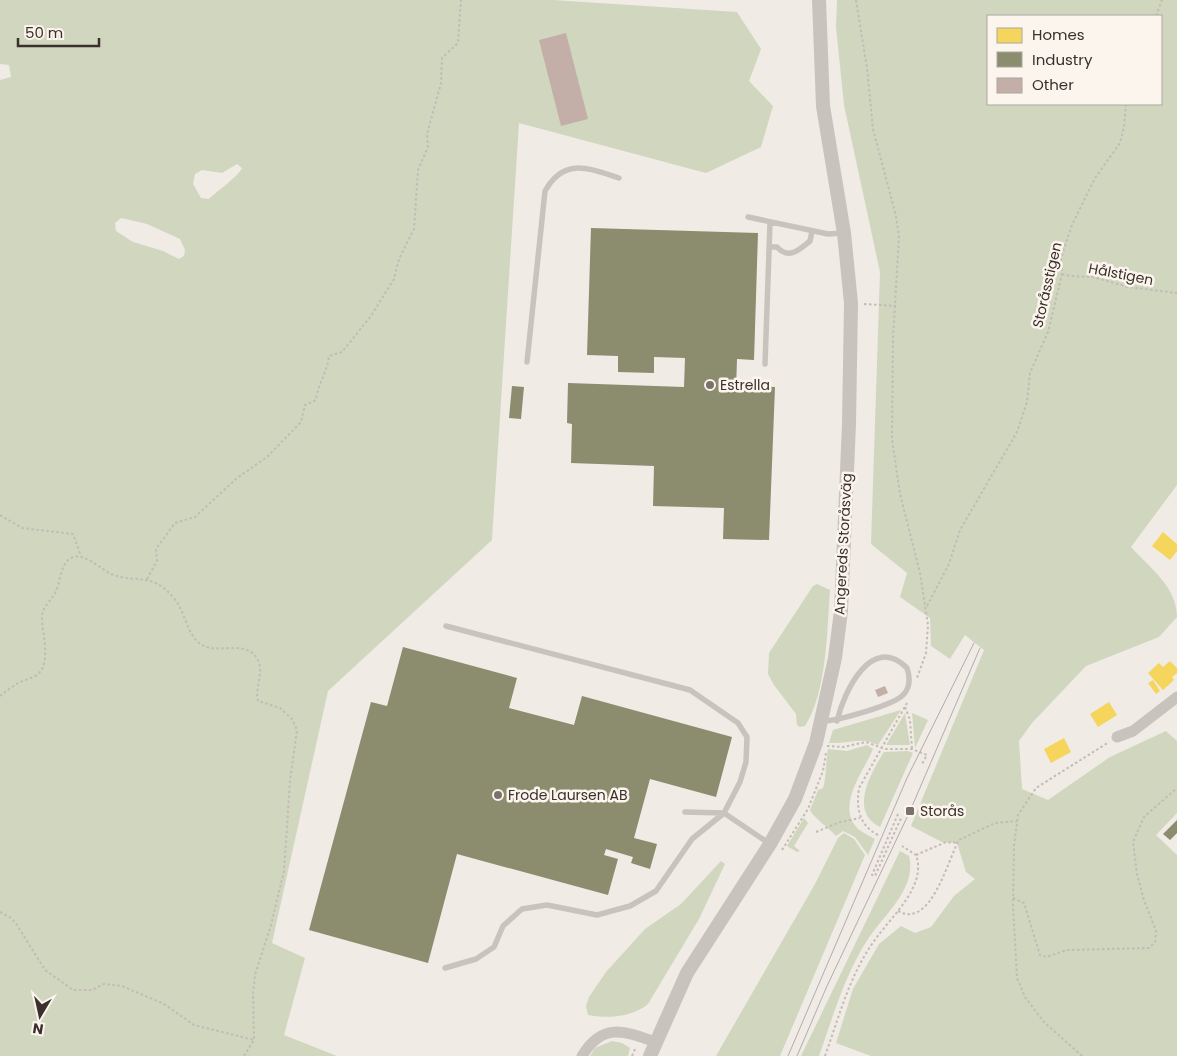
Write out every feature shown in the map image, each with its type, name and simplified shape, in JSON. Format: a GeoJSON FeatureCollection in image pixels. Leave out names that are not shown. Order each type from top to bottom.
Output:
{"type":"FeatureCollection","features":[{"type":"Feature","properties":{"kind":"street","name":"Angereds Storåsväg"},"geometry":{"type":"LineString","coordinates":[[650,1056],[687,973],[776,847],[816,743],[835,658],[841,611],[852,358],[851,303],[844,233],[823,106],[818,0]]}},
{"type":"Feature","properties":{"kind":"street"},"geometry":{"type":"LineString","coordinates":[[1117,737],[1133,730],[1177,697]]}},
{"type":"Feature","properties":{"kind":"street"},"geometry":{"type":"LineString","coordinates":[[582,1056],[592,1040],[606,1033],[621,1032],[655,1042]]}},
{"type":"Feature","properties":{"kind":"lane"},"geometry":{"type":"LineString","coordinates":[[527,362],[545,191],[552,178],[565,169],[580,168],[593,170],[619,178]]}},
{"type":"Feature","properties":{"kind":"lane"},"geometry":{"type":"LineString","coordinates":[[748,217],[828,234],[844,233]]}},
{"type":"Feature","properties":{"kind":"lane"},"geometry":{"type":"LineString","coordinates":[[765,364],[770,223]]}},
{"type":"Feature","properties":{"kind":"lane"},"geometry":{"type":"LineString","coordinates":[[769,247],[776,247],[789,254],[794,254],[810,241],[812,231]]}},
{"type":"Feature","properties":{"kind":"lane"},"geometry":{"type":"LineString","coordinates":[[445,968],[476,959],[494,947],[504,926],[522,909],[547,905],[597,915],[630,906],[656,891],[692,839],[724,812],[740,782],[746,762],[747,737],[738,723],[690,690],[446,626]]}},
{"type":"Feature","properties":{"kind":"lane"},"geometry":{"type":"LineString","coordinates":[[822,721],[837,720],[901,697],[909,685],[907,668],[901,662],[885,657],[869,662],[851,686],[841,705],[837,720]]}},
{"type":"Feature","properties":{"kind":"lane"},"geometry":{"type":"LineString","coordinates":[[686,812],[724,812],[776,847]]}},
{"type":"Feature","properties":{"kind":"path"},"geometry":{"type":"LineString","coordinates":[[147,579],[157,562],[156,549],[175,523],[195,517],[237,478],[267,457],[301,422],[306,405],[316,400],[318,385],[327,371],[329,356],[342,352],[348,345],[371,316],[394,279],[399,259],[414,229],[418,170],[428,147],[427,134],[441,83],[442,58],[458,43],[461,0]]}},
{"type":"Feature","properties":{"kind":"path"},"geometry":{"type":"LineString","coordinates":[[851,303],[896,306],[899,237],[896,216],[872,129],[867,68],[856,0]]}},
{"type":"Feature","properties":{"kind":"path"},"geometry":{"type":"LineString","coordinates":[[1156,15],[1162,0]]}},
{"type":"Feature","properties":{"kind":"path","name":"Storåsstigen"},"geometry":{"type":"LineString","coordinates":[[896,306],[892,439],[900,494],[920,573],[926,607],[949,564],[960,530],[1017,432],[1027,402],[1030,373],[1048,332],[1062,274],[1061,258],[1072,225],[1095,178],[1120,143],[1126,105]]}},
{"type":"Feature","properties":{"kind":"path","name":"Hålstigen"},"geometry":{"type":"LineString","coordinates":[[1062,274],[1093,277],[1128,287],[1177,293]]}},
{"type":"Feature","properties":{"kind":"path"},"geometry":{"type":"LineString","coordinates":[[0,515],[22,528],[73,534],[81,556],[113,574],[147,579],[173,597],[200,643],[211,648],[245,650],[255,655],[259,662],[256,695],[258,701],[280,708],[292,719],[297,730],[290,781],[281,886],[255,975],[253,992],[254,1040],[244,1056]]}},
{"type":"Feature","properties":{"kind":"path"},"geometry":{"type":"LineString","coordinates":[[0,696],[16,684],[39,674],[43,666],[44,607],[54,595],[59,578],[69,559],[81,556]]}},
{"type":"Feature","properties":{"kind":"path"},"geometry":{"type":"LineString","coordinates":[[901,705],[908,712],[912,749]]}},
{"type":"Feature","properties":{"kind":"path"},"geometry":{"type":"LineString","coordinates":[[1082,1056],[1044,1022],[1024,996],[1016,971],[1013,898],[1016,821],[1028,798],[1036,788],[1117,737]]}},
{"type":"Feature","properties":{"kind":"path"},"geometry":{"type":"LineString","coordinates":[[776,847],[808,809],[823,771],[829,739]]}},
{"type":"Feature","properties":{"kind":"path"},"geometry":{"type":"LineString","coordinates":[[827,746],[843,747],[861,742],[880,748],[912,749],[927,756],[922,764]]}},
{"type":"Feature","properties":{"kind":"path"},"geometry":{"type":"LineString","coordinates":[[878,835],[864,826],[860,818],[858,804],[859,788],[880,748]]}},
{"type":"Feature","properties":{"kind":"path"},"geometry":{"type":"LineString","coordinates":[[1013,898],[1024,903],[1040,955],[1046,957],[1067,950],[1149,948],[1154,942],[1156,931],[1144,900],[1137,874],[1134,842],[1144,817],[1177,788]]}},
{"type":"Feature","properties":{"kind":"path"},"geometry":{"type":"LineString","coordinates":[[898,814],[872,875],[874,876],[902,816]]}},
{"type":"Feature","properties":{"kind":"path"},"geometry":{"type":"LineString","coordinates":[[816,832],[840,822],[860,818]]}},
{"type":"Feature","properties":{"kind":"path"},"geometry":{"type":"LineString","coordinates":[[916,855],[946,842],[958,843],[995,823],[1016,821]]}},
{"type":"Feature","properties":{"kind":"path"},"geometry":{"type":"LineString","coordinates":[[898,911],[902,913],[916,913],[928,902],[940,885],[958,843]]}},
{"type":"Feature","properties":{"kind":"path"},"geometry":{"type":"LineString","coordinates":[[825,1056],[841,1006],[857,968],[876,938],[898,911],[916,879],[919,866],[916,855],[902,846]]}},
{"type":"Feature","properties":{"kind":"path"},"geometry":{"type":"LineString","coordinates":[[0,912],[11,918],[17,925],[45,970],[73,990],[92,990],[104,984],[122,986],[164,1004],[194,1025],[254,1040]]}},
{"type":"Feature","properties":{"kind":"green space"},"geometry":{"type":"Polygon","coordinates":[[[0,0],[553,0],[737,12],[761,49],[749,81],[773,106],[761,147],[706,173],[519,123],[492,540],[328,691],[272,943],[305,958],[284,1035],[337,1056],[0,1056],[0,80],[11,77],[9,65],[0,64],[0,0]],[[237,164],[222,173],[202,170],[195,174],[193,184],[201,198],[209,199],[232,180],[242,168],[237,164]],[[121,218],[115,223],[116,231],[133,242],[163,251],[179,259],[184,256],[185,250],[180,239],[147,224],[121,218]]]}},
{"type":"Feature","properties":{"kind":"green space"},"geometry":{"type":"Polygon","coordinates":[[[837,0],[1177,0],[1177,485],[1131,547],[1154,570],[1167,587],[1176,606],[1177,617],[1159,637],[1086,666],[1032,723],[1019,741],[1022,789],[1048,800],[1110,757],[1166,731],[1177,741],[1177,813],[1156,835],[1177,855],[1177,1056],[871,1056],[836,1043],[853,989],[879,944],[901,926],[915,933],[931,927],[954,896],[975,879],[966,872],[957,843],[942,842],[911,826],[984,650],[965,635],[950,659],[931,646],[930,618],[900,597],[907,573],[871,544],[880,272],[844,105],[836,27],[837,0]]]}},
{"type":"Feature","properties":{"kind":"green space"},"geometry":{"type":"Polygon","coordinates":[[[817,584],[830,590],[825,660],[818,696],[805,726],[800,727],[797,725],[796,714],[768,674],[769,653],[813,586],[817,584]]]}},
{"type":"Feature","properties":{"kind":"green space"},"geometry":{"type":"Polygon","coordinates":[[[901,710],[878,745],[866,741],[829,743],[833,730],[901,710]]]}},
{"type":"Feature","properties":{"kind":"green space"},"geometry":{"type":"Polygon","coordinates":[[[905,713],[910,745],[886,745],[905,713]]]}},
{"type":"Feature","properties":{"kind":"green space"},"geometry":{"type":"Polygon","coordinates":[[[912,713],[928,720],[915,748],[912,713]]]}},
{"type":"Feature","properties":{"kind":"green space"},"geometry":{"type":"Polygon","coordinates":[[[867,745],[873,749],[858,778],[850,799],[849,810],[852,820],[858,829],[875,839],[868,855],[855,837],[843,831],[836,836],[810,810],[818,790],[823,788],[828,749],[847,751],[867,745]]]}},
{"type":"Feature","properties":{"kind":"green space"},"geometry":{"type":"Polygon","coordinates":[[[908,751],[913,753],[880,827],[871,820],[866,812],[864,802],[868,781],[884,752],[908,751]]]}},
{"type":"Feature","properties":{"kind":"green space"},"geometry":{"type":"Polygon","coordinates":[[[804,818],[808,823],[794,846],[800,851],[797,852],[787,846],[804,818]]]}},
{"type":"Feature","properties":{"kind":"green space"},"geometry":{"type":"Polygon","coordinates":[[[844,833],[854,839],[865,855],[780,1056],[716,1056],[815,884],[838,838],[844,833]]]}},
{"type":"Feature","properties":{"kind":"green space"},"geometry":{"type":"Polygon","coordinates":[[[900,851],[909,856],[909,878],[904,889],[861,950],[841,994],[819,1056],[801,1056],[900,851]]]}},
{"type":"Feature","properties":{"kind":"green space"},"geometry":{"type":"Polygon","coordinates":[[[721,861],[725,864],[699,919],[648,1004],[635,1012],[620,1016],[603,1017],[588,1015],[586,1006],[589,997],[606,972],[645,929],[681,904],[721,861]]]}},
{"type":"Feature","properties":{"kind":"green space"},"geometry":{"type":"Polygon","coordinates":[[[612,1041],[622,1043],[630,1048],[628,1056],[590,1056],[595,1048],[612,1041]]]}},
{"type":"Feature","properties":{"kind":"building: Homes"},"geometry":{"type":"Polygon","coordinates":[[[1163,532],[1177,544],[1177,551],[1170,560],[1152,546],[1163,532]]]}},
{"type":"Feature","properties":{"kind":"building: Homes"},"geometry":{"type":"Polygon","coordinates":[[[1170,661],[1177,668],[1177,673],[1172,677],[1174,680],[1163,690],[1148,673],[1159,663],[1163,667],[1170,661]]]}},
{"type":"Feature","properties":{"kind":"building: Homes"},"geometry":{"type":"Polygon","coordinates":[[[1153,680],[1160,691],[1156,694],[1148,683],[1153,680]]]}},
{"type":"Feature","properties":{"kind":"building: Homes"},"geometry":{"type":"Polygon","coordinates":[[[1109,702],[1117,715],[1098,727],[1090,714],[1109,702]]]}},
{"type":"Feature","properties":{"kind":"building: Homes"},"geometry":{"type":"Polygon","coordinates":[[[1064,738],[1071,752],[1051,763],[1044,749],[1064,738]]]}},
{"type":"Feature","properties":{"kind":"building: Industry","name":"Estrella"},"geometry":{"type":"Polygon","coordinates":[[[591,228],[758,233],[754,360],[737,359],[736,390],[744,390],[744,386],[775,387],[769,540],[723,539],[724,508],[653,506],[654,466],[571,463],[572,424],[567,423],[568,383],[684,387],[685,358],[654,357],[654,373],[618,372],[618,356],[587,355],[591,228]]]}},
{"type":"Feature","properties":{"kind":"building: Industry"},"geometry":{"type":"Polygon","coordinates":[[[512,386],[524,387],[521,419],[509,418],[512,386]]]}},
{"type":"Feature","properties":{"kind":"building: Industry"},"geometry":{"type":"Polygon","coordinates":[[[403,647],[517,678],[509,708],[574,725],[582,696],[732,737],[716,797],[650,779],[634,838],[657,844],[650,869],[631,863],[633,857],[606,849],[604,855],[618,859],[608,895],[457,854],[428,963],[309,930],[371,702],[387,706],[403,647]]]}},
{"type":"Feature","properties":{"kind":"building: Industry"},"geometry":{"type":"Polygon","coordinates":[[[1177,820],[1177,833],[1170,840],[1163,834],[1177,820]]]}},
{"type":"Feature","properties":{"kind":"building: Other"},"geometry":{"type":"Polygon","coordinates":[[[566,33],[588,119],[561,126],[539,40],[566,33]]]}},
{"type":"Feature","properties":{"kind":"building: Other"},"geometry":{"type":"Polygon","coordinates":[[[885,686],[888,693],[878,697],[875,690],[885,686]]]}},
{"type":"Feature","properties":{"kind":"tram line"},"geometry":{"type":"LineString","coordinates":[[788,1056],[907,778],[974,643]]}},
{"type":"Feature","properties":{"kind":"tram line"},"geometry":{"type":"LineString","coordinates":[[797,1056],[827,986],[910,811],[980,648]]}},
{"type":"Feature","properties":{"kind":"place","name":"Estrella"},"geometry":{"type":"Point","coordinates":[710,385]}},
{"type":"Feature","properties":{"kind":"place","name":"Frode Laursen AB"},"geometry":{"type":"Point","coordinates":[498,795]}},
{"type":"Feature","properties":{"kind":"place","name":"Storås"},"geometry":{"type":"Point","coordinates":[910,811]}}]}
